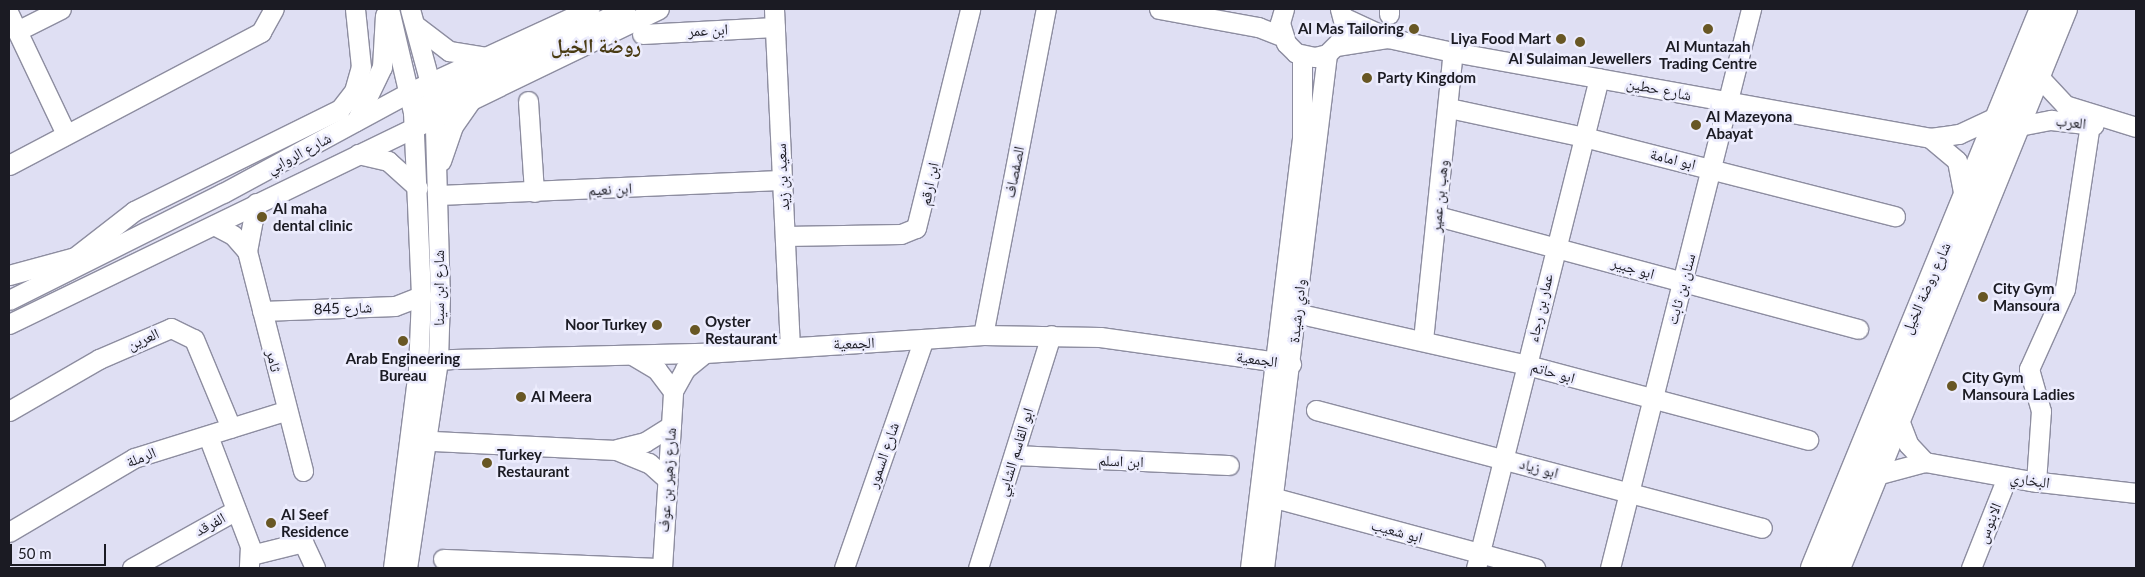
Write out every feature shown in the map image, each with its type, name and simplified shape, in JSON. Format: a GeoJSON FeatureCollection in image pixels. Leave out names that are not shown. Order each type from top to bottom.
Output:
{"type":"FeatureCollection","features":[{"type":"Feature","properties":{"kind":"main road","name":"شارع روضة الخيل"},"geometry":{"type":"LineString","coordinates":[[1813,568],[2042,9]]}},
{"type":"Feature","properties":{"kind":"main road","name":"شارع روضة الخيل"},"geometry":{"type":"LineString","coordinates":[[1838,568],[2065,9]]}},
{"type":"Feature","properties":{"kind":"street"},"geometry":{"type":"LineString","coordinates":[[61,9],[13,23],[66,134]]}},
{"type":"Feature","properties":{"kind":"street"},"geometry":{"type":"LineString","coordinates":[[9,166],[261,32],[274,9]]}},
{"type":"Feature","properties":{"kind":"street","name":"شارع الروابي"},"geometry":{"type":"LineString","coordinates":[[9,275],[75,257],[134,211],[330,115],[348,100],[359,80],[361,54],[355,9]]}},
{"type":"Feature","properties":{"kind":"street"},"geometry":{"type":"LineString","coordinates":[[356,122],[382,67],[385,9]]}},
{"type":"Feature","properties":{"kind":"street","name":"شارع ابن سينا"},"geometry":{"type":"LineString","coordinates":[[389,9],[410,92],[414,118],[418,188],[421,296],[417,441],[406,568]]}},
{"type":"Feature","properties":{"kind":"street","name":"شارع الروابي"},"geometry":{"type":"LineString","coordinates":[[9,324],[358,154],[414,118],[433,98],[486,57],[590,9]]}},
{"type":"Feature","properties":{"kind":"street"},"geometry":{"type":"LineString","coordinates":[[433,98],[625,9]]}},
{"type":"Feature","properties":{"kind":"street"},"geometry":{"type":"LineString","coordinates":[[284,190],[332,154],[414,118],[425,98],[474,95],[659,9]]}},
{"type":"Feature","properties":{"kind":"street","name":"ابن ارقم"},"geometry":{"type":"LineString","coordinates":[[785,236],[901,234],[916,228],[970,9]]}},
{"type":"Feature","properties":{"kind":"street","name":"الصفصاف"},"geometry":{"type":"LineString","coordinates":[[983,335],[1046,9]]}},
{"type":"Feature","properties":{"kind":"street"},"geometry":{"type":"LineString","coordinates":[[1159,9],[1258,27],[1282,36],[1302,56]]}},
{"type":"Feature","properties":{"kind":"street"},"geometry":{"type":"LineString","coordinates":[[1282,36],[1284,9]]}},
{"type":"Feature","properties":{"kind":"street","name":"سنان بن ثابت"},"geometry":{"type":"LineString","coordinates":[[1610,568],[1627,492],[1684,282],[1751,9]]}},
{"type":"Feature","properties":{"kind":"street","name":"شارع حطين"},"geometry":{"type":"LineString","coordinates":[[1342,13],[1388,38],[1453,52],[1930,138],[1959,134],[1998,116]]}},
{"type":"Feature","properties":{"kind":"street","name":"وادي رشيدة"},"geometry":{"type":"LineString","coordinates":[[1290,311],[1332,50],[1344,30],[1342,13]]}},
{"type":"Feature","properties":{"kind":"street"},"geometry":{"type":"LineString","coordinates":[[412,16],[449,51],[486,57]]}},
{"type":"Feature","properties":{"kind":"street","name":"شارع ابن سينا"},"geometry":{"type":"LineString","coordinates":[[392,568],[417,441],[438,360],[437,187],[433,98],[412,16]]}},
{"type":"Feature","properties":{"kind":"street","name":"سعيد بن زيد"},"geometry":{"type":"LineString","coordinates":[[774,18],[790,346]]}},
{"type":"Feature","properties":{"kind":"street","name":"ابن عمر"},"geometry":{"type":"LineString","coordinates":[[642,34],[774,18]]}},
{"type":"Feature","properties":{"kind":"street","name":"شارع حطين"},"geometry":{"type":"LineString","coordinates":[[1302,56],[1388,38]]}},
{"type":"Feature","properties":{"kind":"street","name":"وهب بن عمير"},"geometry":{"type":"LineString","coordinates":[[1423,340],[1438,216],[1453,52]]}},
{"type":"Feature","properties":{"kind":"street","name":"وادي رشيدة"},"geometry":{"type":"LineString","coordinates":[[1264,568],[1267,496],[1290,311],[1304,113],[1302,56]]}},
{"type":"Feature","properties":{"kind":"street","name":"العرب"},"geometry":{"type":"LineString","coordinates":[[2039,77],[2065,105],[2130,126]]}},
{"type":"Feature","properties":{"kind":"street","name":"عمار بن رجاء"},"geometry":{"type":"LineString","coordinates":[[1478,561],[1527,365],[1554,246],[1599,78]]}},
{"type":"Feature","properties":{"kind":"street","name":"شارع الروابي"},"geometry":{"type":"LineString","coordinates":[[9,300],[293,157],[410,92],[433,98]]}},
{"type":"Feature","properties":{"kind":"street"},"geometry":{"type":"LineString","coordinates":[[437,187],[453,126],[474,95]]}},
{"type":"Feature","properties":{"kind":"street"},"geometry":{"type":"LineString","coordinates":[[528,101],[534,192]]}},
{"type":"Feature","properties":{"kind":"street","name":"ابو امامة"},"geometry":{"type":"LineString","coordinates":[[1449,108],[1584,137],[1895,216]]}},
{"type":"Feature","properties":{"kind":"street","name":"العرب"},"geometry":{"type":"LineString","coordinates":[[2018,126],[2040,120],[2130,126]]}},
{"type":"Feature","properties":{"kind":"street"},"geometry":{"type":"LineString","coordinates":[[2034,482],[2041,411],[2030,370],[2065,289],[2087,124]]}},
{"type":"Feature","properties":{"kind":"street"},"geometry":{"type":"LineString","coordinates":[[1930,138],[1957,162],[1964,197]]}},
{"type":"Feature","properties":{"kind":"street"},"geometry":{"type":"LineString","coordinates":[[358,154],[388,161],[418,188]]}},
{"type":"Feature","properties":{"kind":"street"},"geometry":{"type":"LineString","coordinates":[[241,157],[293,157]]}},
{"type":"Feature","properties":{"kind":"street","name":"ابن نعيم"},"geometry":{"type":"LineString","coordinates":[[437,187],[534,192],[782,180]]}},
{"type":"Feature","properties":{"kind":"street","name":"ثامر"},"geometry":{"type":"LineString","coordinates":[[256,204],[247,251],[285,411],[303,471]]}},
{"type":"Feature","properties":{"kind":"street","name":"ابو جبير"},"geometry":{"type":"LineString","coordinates":[[1438,216],[1858,329]]}},
{"type":"Feature","properties":{"kind":"street"},"geometry":{"type":"LineString","coordinates":[[214,225],[233,235],[247,251]]}},
{"type":"Feature","properties":{"kind":"street","name":"شارع 845"},"geometry":{"type":"LineString","coordinates":[[262,312],[395,306],[421,296]]}},
{"type":"Feature","properties":{"kind":"street","name":"ابو حاتم"},"geometry":{"type":"LineString","coordinates":[[1290,311],[1527,365],[1808,440]]}},
{"type":"Feature","properties":{"kind":"street","name":"العرين"},"geometry":{"type":"LineString","coordinates":[[9,411],[99,359],[171,328],[194,339],[232,428]]}},
{"type":"Feature","properties":{"kind":"street","name":"الجمعية"},"geometry":{"type":"LineString","coordinates":[[418,370],[438,360],[705,353],[790,346],[923,341],[983,335],[1100,337],[1284,363]]}},
{"type":"Feature","properties":{"kind":"street","name":"ابو القاسم الشابي"},"geometry":{"type":"LineString","coordinates":[[978,568],[1051,335]]}},
{"type":"Feature","properties":{"kind":"street","name":"شارع السمور"},"geometry":{"type":"LineString","coordinates":[[844,568],[923,341]]}},
{"type":"Feature","properties":{"kind":"street","name":"شارع زهير بن عوف"},"geometry":{"type":"LineString","coordinates":[[662,568],[673,391],[685,369],[705,353]]}},
{"type":"Feature","properties":{"kind":"street"},"geometry":{"type":"LineString","coordinates":[[634,356],[657,370],[673,391]]}},
{"type":"Feature","properties":{"kind":"street","name":"ابو زياد"},"geometry":{"type":"LineString","coordinates":[[1316,410],[1504,458],[1762,528]]}},
{"type":"Feature","properties":{"kind":"street","name":"الرملة"},"geometry":{"type":"LineString","coordinates":[[9,532],[134,458],[285,411]]}},
{"type":"Feature","properties":{"kind":"street"},"geometry":{"type":"LineString","coordinates":[[1899,420],[1908,444],[1926,462]]}},
{"type":"Feature","properties":{"kind":"street"},"geometry":{"type":"LineString","coordinates":[[417,441],[616,450],[645,442],[670,426]]}},
{"type":"Feature","properties":{"kind":"street","name":"الفرقد"},"geometry":{"type":"LineString","coordinates":[[208,436],[236,510],[250,561]]}},
{"type":"Feature","properties":{"kind":"street"},"geometry":{"type":"LineString","coordinates":[[616,450],[649,463],[667,479]]}},
{"type":"Feature","properties":{"kind":"street","name":"ابن اسلم"},"geometry":{"type":"LineString","coordinates":[[1014,455],[1229,464]]}},
{"type":"Feature","properties":{"kind":"street","name":"البخاري"},"geometry":{"type":"LineString","coordinates":[[1876,476],[1926,462],[2034,482],[2136,493]]}},
{"type":"Feature","properties":{"kind":"street","name":"الابنوس"},"geometry":{"type":"LineString","coordinates":[[1971,568],[2006,477]]}},
{"type":"Feature","properties":{"kind":"street","name":"وادي رشيدة"},"geometry":{"type":"LineString","coordinates":[[1250,568],[1267,496]]}},
{"type":"Feature","properties":{"kind":"street","name":"ابو شعيب"},"geometry":{"type":"LineString","coordinates":[[1267,496],[1478,561],[1535,568]]}},
{"type":"Feature","properties":{"kind":"street","name":"الفرقد"},"geometry":{"type":"LineString","coordinates":[[132,568],[236,510]]}},
{"type":"Feature","properties":{"kind":"street"},"geometry":{"type":"LineString","coordinates":[[250,561],[303,542],[315,568]]}},
{"type":"Feature","properties":{"kind":"street"},"geometry":{"type":"LineString","coordinates":[[443,560],[654,568]]}},
{"type":"Feature","properties":{"kind":"place","name":"Al Mas Tailoring"},"geometry":{"type":"Point","coordinates":[1414,29]}},
{"type":"Feature","properties":{"kind":"place","name":"Al Muntazah Trading Centre"},"geometry":{"type":"Point","coordinates":[1708,29]}},
{"type":"Feature","properties":{"kind":"place","name":"Liya Food Mart"},"geometry":{"type":"Point","coordinates":[1561,39]}},
{"type":"Feature","properties":{"kind":"place","name":"Al Sulaiman Jewellers"},"geometry":{"type":"Point","coordinates":[1580,42]}},
{"type":"Feature","properties":{"kind":"place","name":"Party Kingdom"},"geometry":{"type":"Point","coordinates":[1367,78]}},
{"type":"Feature","properties":{"kind":"place","name":"Al Mazeyona Abayat"},"geometry":{"type":"Point","coordinates":[1696,125]}},
{"type":"Feature","properties":{"kind":"place","name":"Al maha dental clinic"},"geometry":{"type":"Point","coordinates":[262,217]}},
{"type":"Feature","properties":{"kind":"place","name":"City Gym Mansoura"},"geometry":{"type":"Point","coordinates":[1983,297]}},
{"type":"Feature","properties":{"kind":"place","name":"Noor Turkey"},"geometry":{"type":"Point","coordinates":[657,325]}},
{"type":"Feature","properties":{"kind":"place","name":"Oyster Restaurant"},"geometry":{"type":"Point","coordinates":[695,330]}},
{"type":"Feature","properties":{"kind":"place","name":"Arab Engineering Bureau"},"geometry":{"type":"Point","coordinates":[403,341]}},
{"type":"Feature","properties":{"kind":"place","name":"City Gym Mansoura Ladies"},"geometry":{"type":"Point","coordinates":[1952,386]}},
{"type":"Feature","properties":{"kind":"place","name":"Al Meera"},"geometry":{"type":"Point","coordinates":[521,397]}},
{"type":"Feature","properties":{"kind":"place","name":"Turkey Restaurant"},"geometry":{"type":"Point","coordinates":[487,463]}},
{"type":"Feature","properties":{"kind":"place","name":"Al Seef Residence"},"geometry":{"type":"Point","coordinates":[271,523]}},
{"type":"Feature","properties":{"kind":"district","name":"روضة الخيل"},"geometry":{"type":"Point","coordinates":[596,45]}}]}
